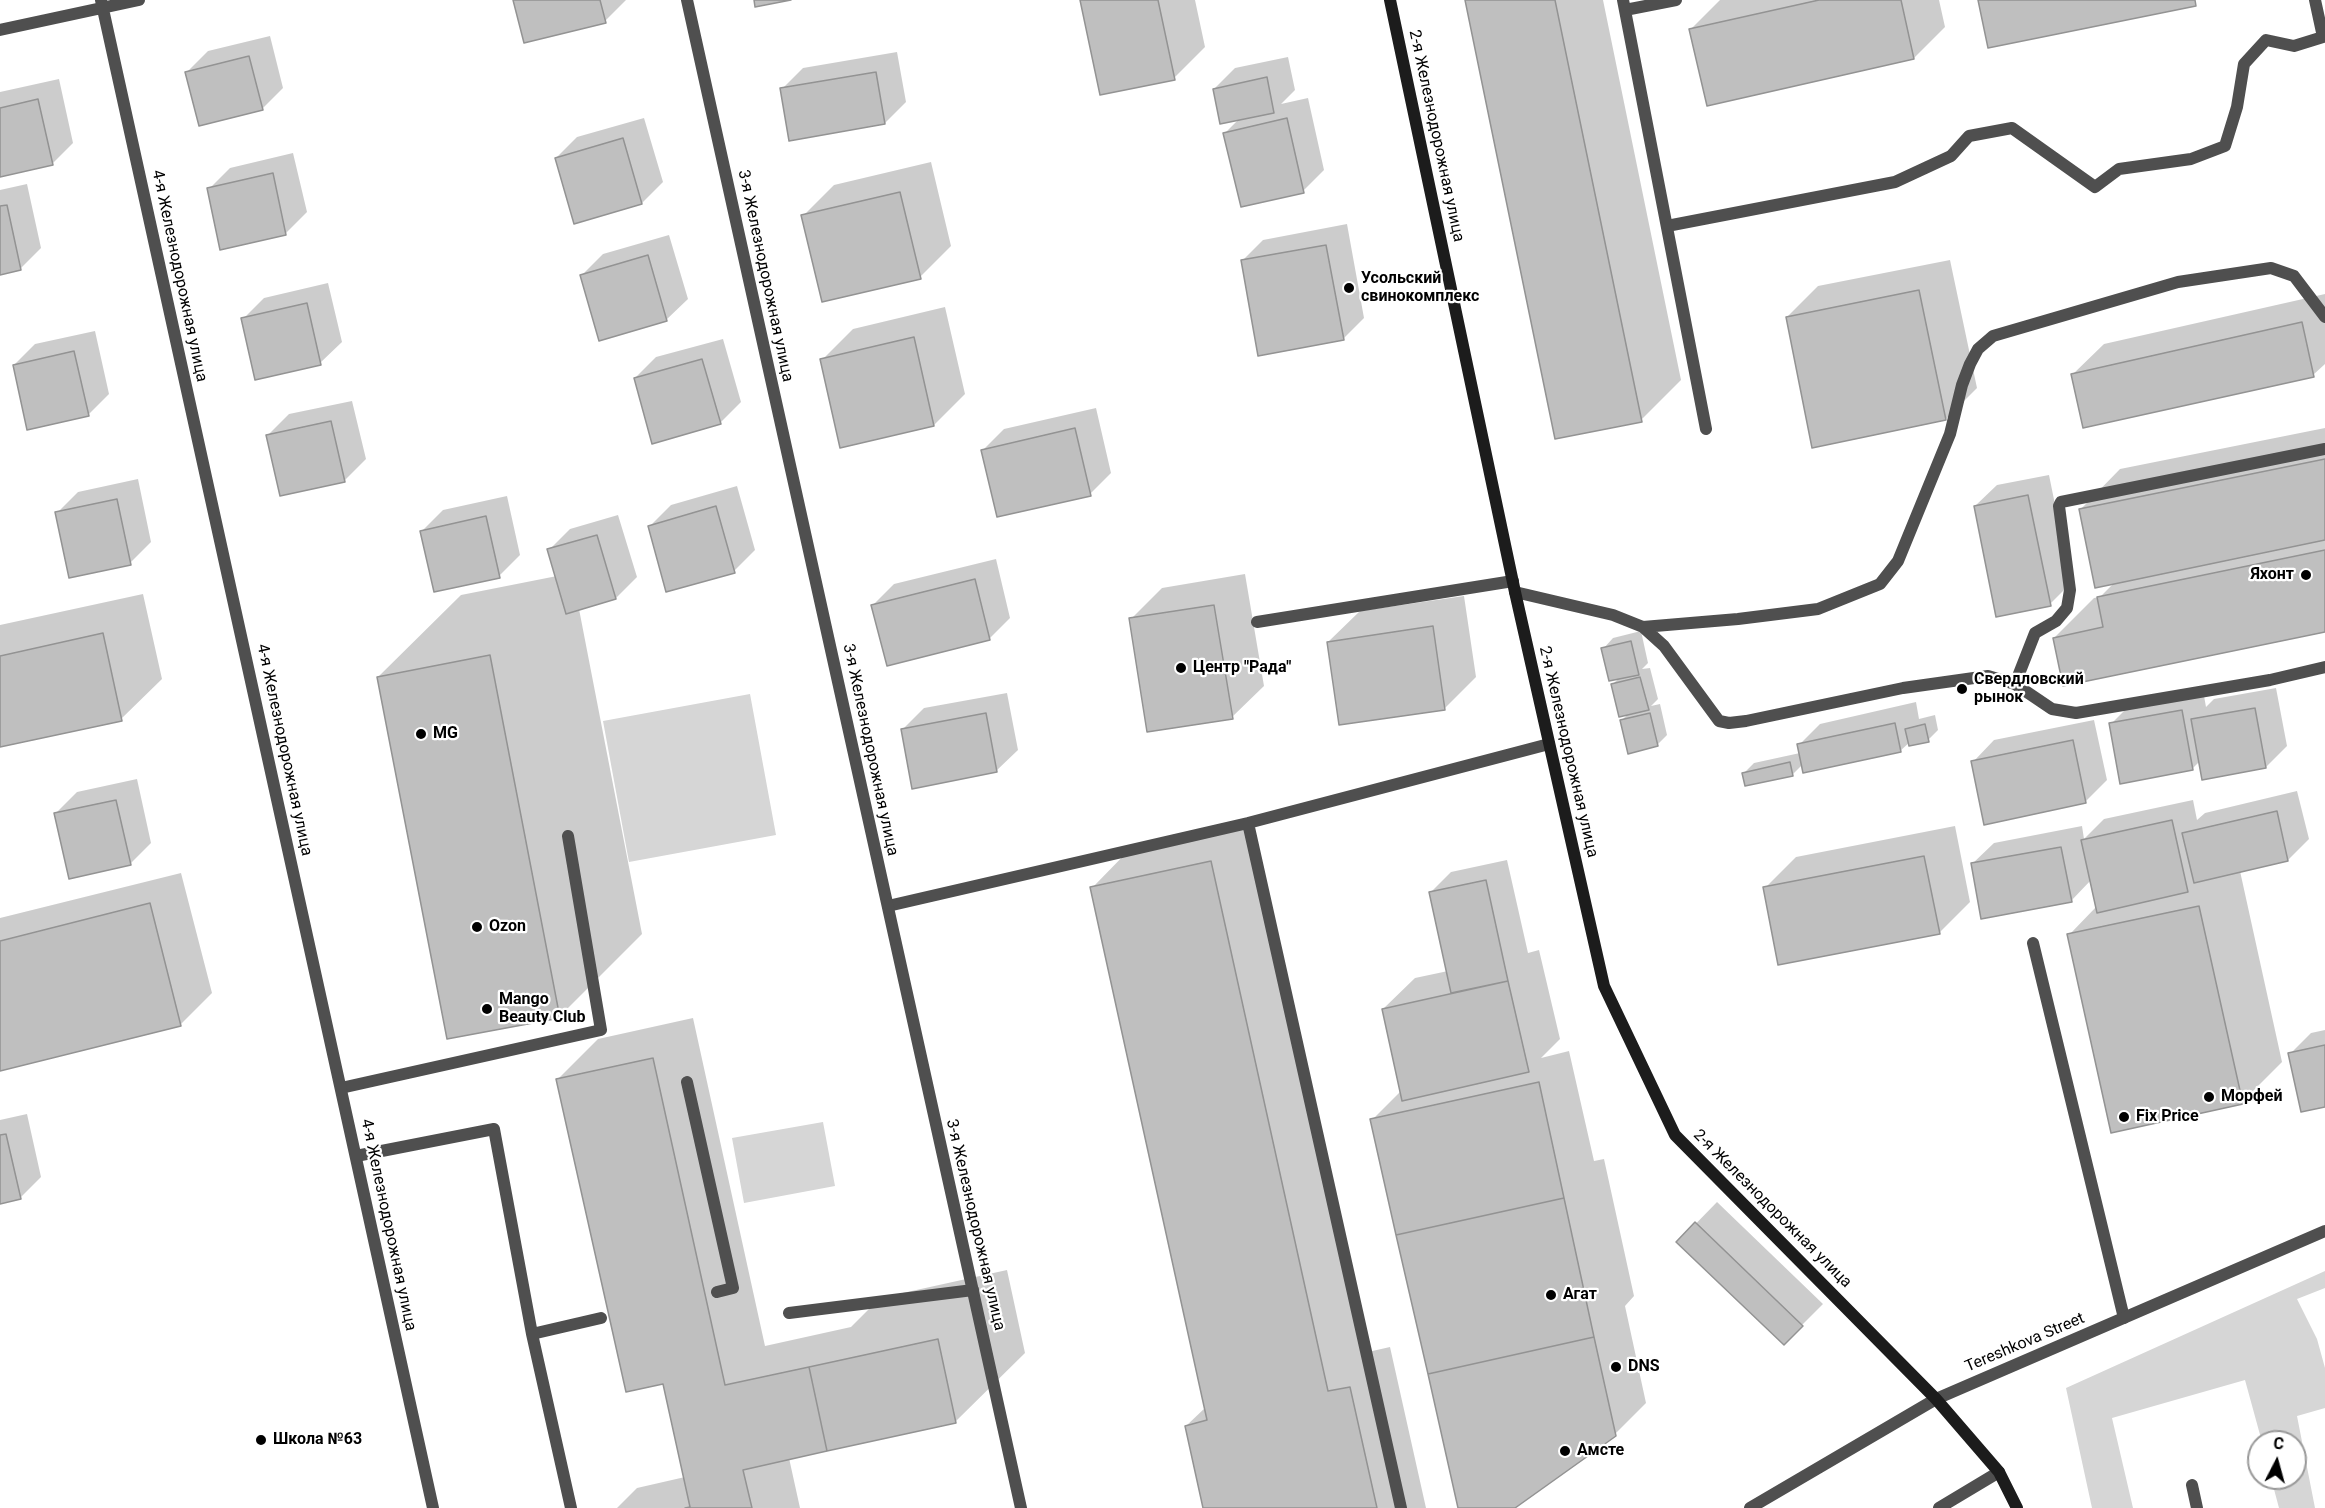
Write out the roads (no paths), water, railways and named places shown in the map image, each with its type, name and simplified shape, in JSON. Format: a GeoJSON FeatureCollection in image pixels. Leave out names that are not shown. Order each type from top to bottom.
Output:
{"type":"FeatureCollection","features":[{"type":"Feature","properties":{"kind":"main road","name":"2-я Железнодорожная улица"},"geometry":{"type":"LineString","coordinates":[[1390,0],[1514,586],[1604,986],[1675,1135],[1936,1399],[1999,1472],[2017,1508]]}},
{"type":"Feature","properties":{"kind":"street"},"geometry":{"type":"LineString","coordinates":[[0,30],[102,4],[139,0]]}},
{"type":"Feature","properties":{"kind":"street","name":"3-я Железнодорожная улица"},"geometry":{"type":"LineString","coordinates":[[687,0],[1021,1508]]}},
{"type":"Feature","properties":{"kind":"street"},"geometry":{"type":"LineString","coordinates":[[1676,0],[1624,5],[1706,429]]}},
{"type":"Feature","properties":{"kind":"street"},"geometry":{"type":"LineString","coordinates":[[1666,226],[1895,182],[1951,156],[1969,136],[2012,128],[2095,187],[2119,169],[2191,159],[2224,146],[2237,107],[2244,64],[2266,40],[2294,46],[2324,38],[2315,0]]}},
{"type":"Feature","properties":{"kind":"street","name":"4-я Железнодорожная улица"},"geometry":{"type":"LineString","coordinates":[[102,4],[434,1508]]}},
{"type":"Feature","properties":{"kind":"street"},"geometry":{"type":"LineString","coordinates":[[1643,627],[1738,620],[1818,609],[1880,584],[1898,561],[1950,434],[1962,385],[1970,364],[1978,349],[1993,336],[2178,282],[2271,268],[2294,276],[2325,317]]}},
{"type":"Feature","properties":{"kind":"street"},"geometry":{"type":"LineString","coordinates":[[2015,684],[2035,633],[2056,621],[2067,608],[2070,590],[2059,506],[2061,502],[2325,449]]}},
{"type":"Feature","properties":{"kind":"street"},"geometry":{"type":"LineString","coordinates":[[1257,622],[1514,586],[1613,615],[1643,627],[1664,646],[1719,721],[1729,723],[1903,688],[1988,676],[2015,684],[2052,709],[2076,713],[2270,680],[2325,668]]}},
{"type":"Feature","properties":{"kind":"street"},"geometry":{"type":"LineString","coordinates":[[888,906],[1248,823],[1549,744]]}},
{"type":"Feature","properties":{"kind":"street"},"geometry":{"type":"LineString","coordinates":[[1248,823],[1401,1508]]}},
{"type":"Feature","properties":{"kind":"street"},"geometry":{"type":"LineString","coordinates":[[341,1088],[601,1030],[568,837]]}},
{"type":"Feature","properties":{"kind":"street"},"geometry":{"type":"LineString","coordinates":[[2033,943],[2124,1318]]}},
{"type":"Feature","properties":{"kind":"street"},"geometry":{"type":"LineString","coordinates":[[687,1082],[733,1288],[717,1292]]}},
{"type":"Feature","properties":{"kind":"street"},"geometry":{"type":"LineString","coordinates":[[356,1156],[494,1129],[532,1334],[572,1508]]}},
{"type":"Feature","properties":{"kind":"street","name":"Tereshkova Street"},"geometry":{"type":"LineString","coordinates":[[1750,1508],[1936,1399],[2325,1231]]}},
{"type":"Feature","properties":{"kind":"street"},"geometry":{"type":"LineString","coordinates":[[789,1313],[973,1290]]}},
{"type":"Feature","properties":{"kind":"street"},"geometry":{"type":"LineString","coordinates":[[532,1334],[601,1318]]}},
{"type":"Feature","properties":{"kind":"street"},"geometry":{"type":"LineString","coordinates":[[1939,1508],[1999,1472]]}},
{"type":"Feature","properties":{"kind":"street"},"geometry":{"type":"LineString","coordinates":[[2192,1485],[2197,1508]]}},
{"type":"Feature","properties":{"kind":"place","name":"Усольский свинокомплекс"},"geometry":{"type":"Point","coordinates":[1349,288]}},
{"type":"Feature","properties":{"kind":"place","name":"Яхонт"},"geometry":{"type":"Point","coordinates":[2306,575]}},
{"type":"Feature","properties":{"kind":"place","name":"Центр \"Рада\""},"geometry":{"type":"Point","coordinates":[1181,668]}},
{"type":"Feature","properties":{"kind":"place","name":"Свердловский рынок"},"geometry":{"type":"Point","coordinates":[1962,689]}},
{"type":"Feature","properties":{"kind":"place","name":"MG"},"geometry":{"type":"Point","coordinates":[421,734]}},
{"type":"Feature","properties":{"kind":"place","name":"Ozon"},"geometry":{"type":"Point","coordinates":[477,927]}},
{"type":"Feature","properties":{"kind":"place","name":"Mango Beauty Club"},"geometry":{"type":"Point","coordinates":[487,1009]}},
{"type":"Feature","properties":{"kind":"place","name":"Морфей"},"geometry":{"type":"Point","coordinates":[2209,1097]}},
{"type":"Feature","properties":{"kind":"place","name":"Fix Price"},"geometry":{"type":"Point","coordinates":[2124,1117]}},
{"type":"Feature","properties":{"kind":"place","name":"Агат"},"geometry":{"type":"Point","coordinates":[1551,1295]}},
{"type":"Feature","properties":{"kind":"place","name":"DNS"},"geometry":{"type":"Point","coordinates":[1616,1367]}},
{"type":"Feature","properties":{"kind":"place","name":"Школа №63"},"geometry":{"type":"Point","coordinates":[261,1440]}},
{"type":"Feature","properties":{"kind":"place","name":"Амсте"},"geometry":{"type":"Point","coordinates":[1565,1451]}}]}
